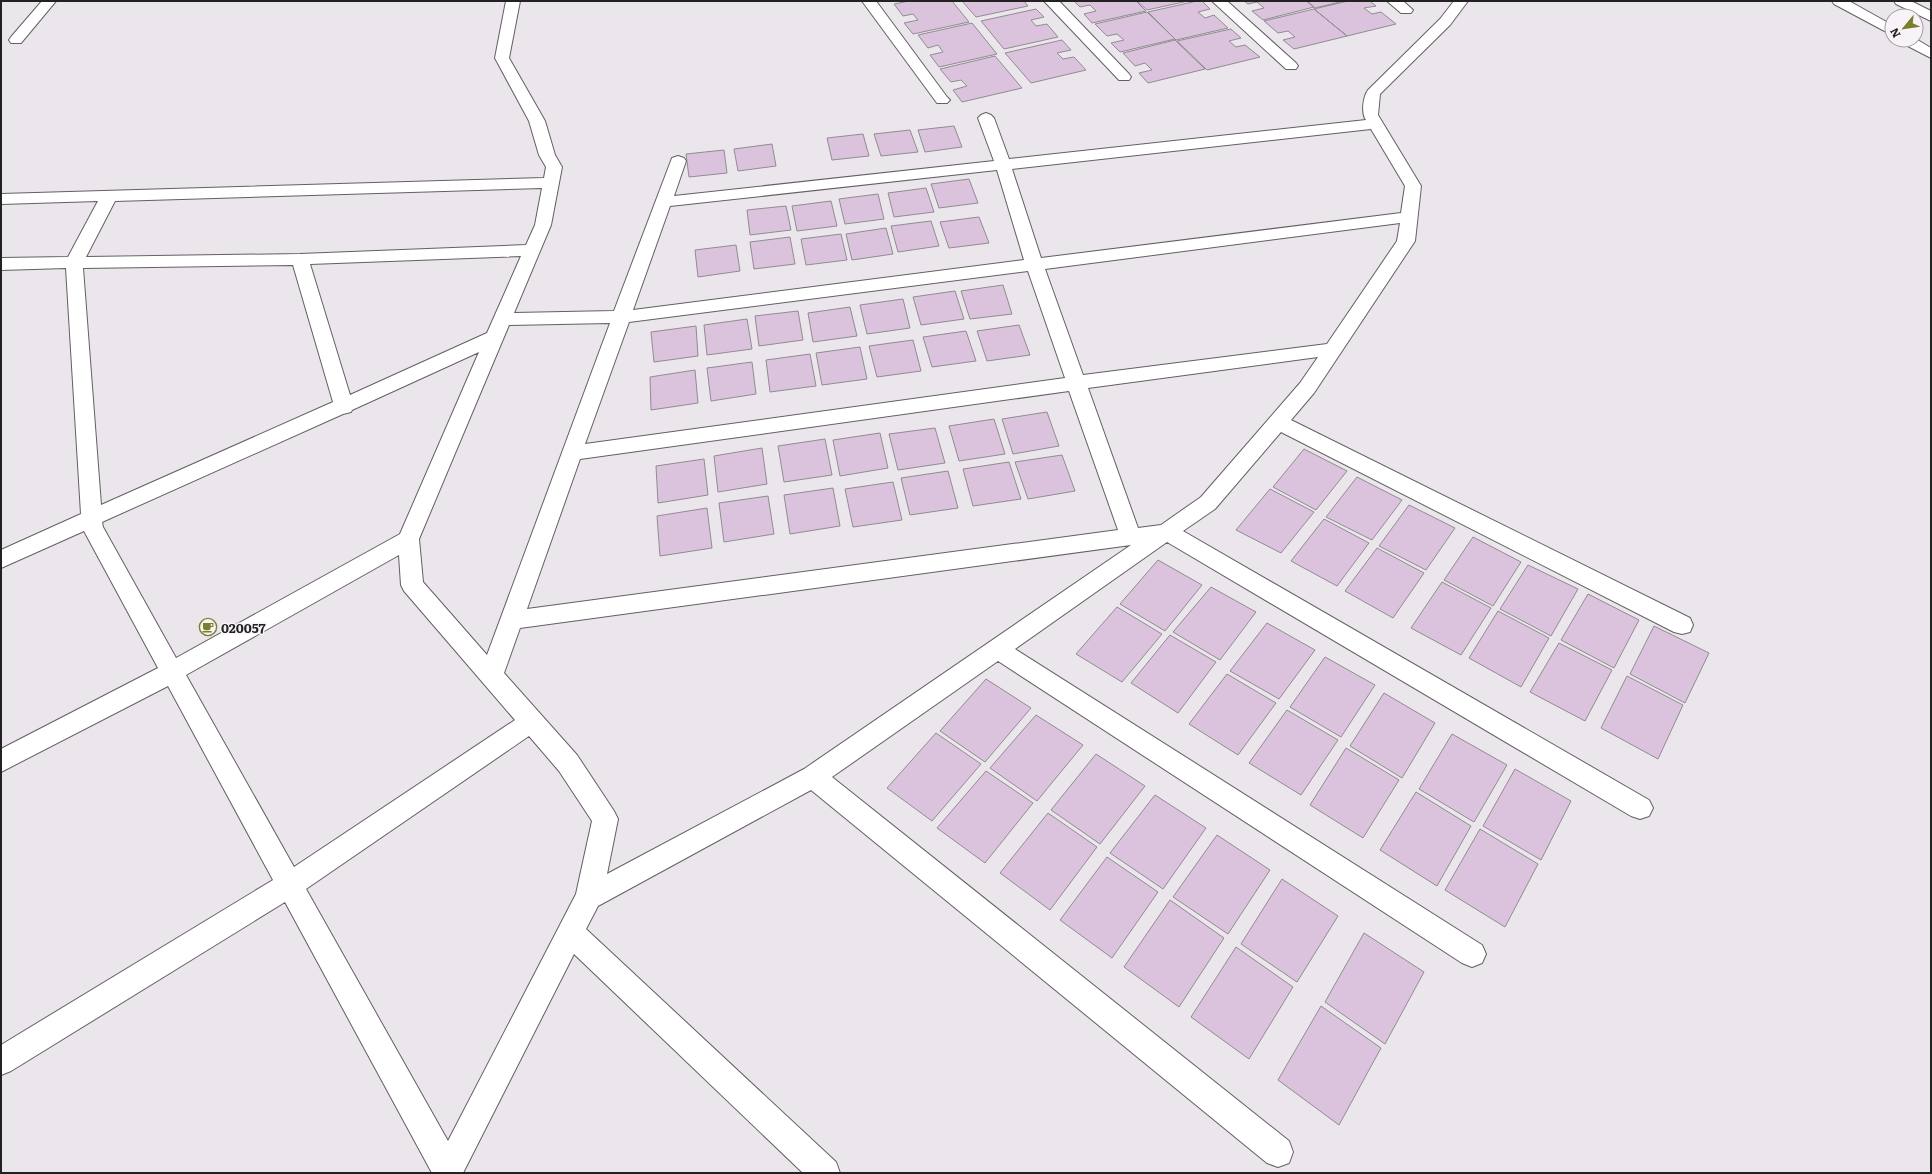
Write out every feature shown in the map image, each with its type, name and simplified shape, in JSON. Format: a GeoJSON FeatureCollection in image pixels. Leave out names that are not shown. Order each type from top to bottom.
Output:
{"type":"FeatureCollection","features":[{"type":"Feature","properties":{"kind":"street"},"geometry":{"type":"LineString","coordinates":[[16,40],[49,1]]}},
{"type":"Feature","properties":{"kind":"street"},"geometry":{"type":"LineString","coordinates":[[447,1172],[589,897],[605,819],[568,763],[412,585],[408,539],[543,225],[554,167],[547,155],[537,121],[502,58],[513,1]]}},
{"type":"Feature","properties":{"kind":"street"},"geometry":{"type":"LineString","coordinates":[[869,1],[942,100]]}},
{"type":"Feature","properties":{"kind":"street"},"geometry":{"type":"LineString","coordinates":[[1051,1],[1124,77]]}},
{"type":"Feature","properties":{"kind":"street"},"geometry":{"type":"LineString","coordinates":[[1219,1],[1291,66]]}},
{"type":"Feature","properties":{"kind":"street"},"geometry":{"type":"LineString","coordinates":[[1394,1],[1406,10]]}},
{"type":"Feature","properties":{"kind":"street"},"geometry":{"type":"LineString","coordinates":[[589,897],[813,777],[1208,503],[1307,388],[1406,240],[1413,186],[1370,115],[1373,93],[1445,22],[1461,1]]}},
{"type":"Feature","properties":{"kind":"street"},"geometry":{"type":"LineString","coordinates":[[1839,1],[1884,26]]}},
{"type":"Feature","properties":{"kind":"street"},"geometry":{"type":"LineString","coordinates":[[1901,1],[1931,17]]}},
{"type":"Feature","properties":{"kind":"street"},"geometry":{"type":"LineString","coordinates":[[1921,48],[1931,54]]}},
{"type":"Feature","properties":{"kind":"street"},"geometry":{"type":"LineString","coordinates":[[986,118],[1003,165],[1034,264],[1131,537]]}},
{"type":"Feature","properties":{"kind":"street"},"geometry":{"type":"LineString","coordinates":[[663,202],[1375,124]]}},
{"type":"Feature","properties":{"kind":"street"},"geometry":{"type":"LineString","coordinates":[[491,676],[678,161]]}},
{"type":"Feature","properties":{"kind":"street"},"geometry":{"type":"LineString","coordinates":[[1,199],[551,183]]}},
{"type":"Feature","properties":{"kind":"street"},"geometry":{"type":"LineString","coordinates":[[109,196],[74,263],[92,527],[447,1172]]}},
{"type":"Feature","properties":{"kind":"street"},"geometry":{"type":"LineString","coordinates":[[1,560],[91,518],[344,407],[499,328],[622,317],[1410,216]]}},
{"type":"Feature","properties":{"kind":"street"},"geometry":{"type":"LineString","coordinates":[[1,264],[300,259],[532,250]]}},
{"type":"Feature","properties":{"kind":"street"},"geometry":{"type":"LineString","coordinates":[[300,259],[344,407]]}},
{"type":"Feature","properties":{"kind":"street"},"geometry":{"type":"LineString","coordinates":[[572,453],[1076,383],[1334,349]]}},
{"type":"Feature","properties":{"kind":"street"},"geometry":{"type":"LineString","coordinates":[[1278,422],[1682,625]]}},
{"type":"Feature","properties":{"kind":"street"},"geometry":{"type":"LineString","coordinates":[[512,620],[1166,532],[1640,808]]}},
{"type":"Feature","properties":{"kind":"street"},"geometry":{"type":"LineString","coordinates":[[1,761],[172,672],[408,539]]}},
{"type":"Feature","properties":{"kind":"street"},"geometry":{"type":"LineString","coordinates":[[997,649],[1472,954]]}},
{"type":"Feature","properties":{"kind":"street"},"geometry":{"type":"LineString","coordinates":[[1,1060],[289,885],[532,722]]}},
{"type":"Feature","properties":{"kind":"street"},"geometry":{"type":"LineString","coordinates":[[813,777],[1278,1152]]}},
{"type":"Feature","properties":{"kind":"street"},"geometry":{"type":"LineString","coordinates":[[571,933],[825,1173]]}},
{"type":"Feature","properties":{"kind":"building"},"geometry":{"type":"Polygon","coordinates":[[[909,1],[952,1],[969,22],[913,34],[904,23],[918,20],[913,14],[903,16],[894,4],[909,1]]]}},
{"type":"Feature","properties":{"kind":"building"},"geometry":{"type":"Polygon","coordinates":[[[962,1],[1024,1],[1028,6],[976,17],[962,1]]]}},
{"type":"Feature","properties":{"kind":"building"},"geometry":{"type":"Polygon","coordinates":[[[1074,1],[1136,1],[1146,11],[1092,23],[1084,14],[1096,11],[1090,5],[1080,7],[1074,1]]]}},
{"type":"Feature","properties":{"kind":"building"},"geometry":{"type":"Polygon","coordinates":[[[1137,1],[1188,1],[1147,10],[1137,1]]]}},
{"type":"Feature","properties":{"kind":"building"},"geometry":{"type":"Polygon","coordinates":[[[1202,1],[1210,9],[1198,12],[1205,18],[1214,15],[1228,28],[1176,40],[1148,12],[1202,1]]]}},
{"type":"Feature","properties":{"kind":"building"},"geometry":{"type":"Polygon","coordinates":[[[1244,1],[1306,1],[1314,7],[1263,20],[1252,11],[1264,8],[1257,2],[1248,4],[1244,1]]]}},
{"type":"Feature","properties":{"kind":"building"},"geometry":{"type":"Polygon","coordinates":[[[1307,1],[1344,1],[1315,8],[1307,1]]]}},
{"type":"Feature","properties":{"kind":"building"},"geometry":{"type":"Polygon","coordinates":[[[1348,1],[1370,1],[1376,6],[1364,8],[1372,14],[1381,12],[1396,24],[1347,36],[1314,9],[1348,1]]]}},
{"type":"Feature","properties":{"kind":"building"},"geometry":{"type":"Polygon","coordinates":[[[1036,9],[1044,17],[1031,20],[1036,26],[1047,24],[1058,37],[1004,49],[981,21],[1036,9]]]}},
{"type":"Feature","properties":{"kind":"building"},"geometry":{"type":"Polygon","coordinates":[[[1314,9],[1347,36],[1294,49],[1283,40],[1295,37],[1288,31],[1278,33],[1264,21],[1314,9]]]}},
{"type":"Feature","properties":{"kind":"building"},"geometry":{"type":"Polygon","coordinates":[[[1147,12],[1175,39],[1120,52],[1111,43],[1124,40],[1117,34],[1107,36],[1095,24],[1147,12]]]}},
{"type":"Feature","properties":{"kind":"building"},"geometry":{"type":"Polygon","coordinates":[[[972,23],[997,54],[939,67],[930,55],[943,52],[938,45],[928,48],[918,35],[972,23]]]}},
{"type":"Feature","properties":{"kind":"building"},"geometry":{"type":"Polygon","coordinates":[[[1231,29],[1241,38],[1229,41],[1236,47],[1245,45],[1260,57],[1207,70],[1177,41],[1231,29]]]}},
{"type":"Feature","properties":{"kind":"building"},"geometry":{"type":"Polygon","coordinates":[[[1062,40],[1071,50],[1057,53],[1063,59],[1074,57],[1086,70],[1031,83],[1005,53],[1062,40]]]}},
{"type":"Feature","properties":{"kind":"building"},"geometry":{"type":"Polygon","coordinates":[[[1175,40],[1205,69],[1148,83],[1139,73],[1152,70],[1145,63],[1135,66],[1123,53],[1175,40]]]}},
{"type":"Feature","properties":{"kind":"building"},"geometry":{"type":"Polygon","coordinates":[[[995,56],[1022,88],[962,102],[953,90],[967,86],[961,80],[951,82],[940,69],[995,56]]]}},
{"type":"Feature","properties":{"kind":"building"},"geometry":{"type":"Polygon","coordinates":[[[954,126],[962,147],[925,152],[918,130],[954,126]]]}},
{"type":"Feature","properties":{"kind":"building"},"geometry":{"type":"Polygon","coordinates":[[[910,130],[918,152],[881,156],[874,134],[910,130]]]}},
{"type":"Feature","properties":{"kind":"building"},"geometry":{"type":"Polygon","coordinates":[[[863,134],[869,156],[832,160],[827,138],[863,134]]]}},
{"type":"Feature","properties":{"kind":"building"},"geometry":{"type":"Polygon","coordinates":[[[772,144],[776,166],[738,171],[734,149],[772,144]]]}},
{"type":"Feature","properties":{"kind":"building"},"geometry":{"type":"Polygon","coordinates":[[[724,150],[727,173],[689,177],[686,154],[724,150]]]}},
{"type":"Feature","properties":{"kind":"building"},"geometry":{"type":"Polygon","coordinates":[[[969,179],[978,203],[939,208],[931,184],[969,179]]]}},
{"type":"Feature","properties":{"kind":"building"},"geometry":{"type":"Polygon","coordinates":[[[926,188],[934,212],[894,217],[888,193],[926,188]]]}},
{"type":"Feature","properties":{"kind":"building"},"geometry":{"type":"Polygon","coordinates":[[[878,194],[884,219],[845,224],[839,199],[878,194]]]}},
{"type":"Feature","properties":{"kind":"building"},"geometry":{"type":"Polygon","coordinates":[[[831,201],[837,226],[797,231],[792,206],[831,201]]]}},
{"type":"Feature","properties":{"kind":"building"},"geometry":{"type":"Polygon","coordinates":[[[786,206],[791,230],[750,235],[747,210],[786,206]]]}},
{"type":"Feature","properties":{"kind":"building"},"geometry":{"type":"Polygon","coordinates":[[[979,217],[989,243],[949,248],[940,222],[979,217]]]}},
{"type":"Feature","properties":{"kind":"building"},"geometry":{"type":"Polygon","coordinates":[[[931,221],[939,246],[898,252],[891,226],[931,221]]]}},
{"type":"Feature","properties":{"kind":"building"},"geometry":{"type":"Polygon","coordinates":[[[886,228],[893,254],[852,260],[846,234],[886,228]]]}},
{"type":"Feature","properties":{"kind":"building"},"geometry":{"type":"Polygon","coordinates":[[[841,234],[847,260],[806,265],[801,239],[841,234]]]}},
{"type":"Feature","properties":{"kind":"building"},"geometry":{"type":"Polygon","coordinates":[[[790,237],[795,264],[754,269],[750,242],[790,237]]]}},
{"type":"Feature","properties":{"kind":"building"},"geometry":{"type":"Polygon","coordinates":[[[736,245],[740,271],[698,277],[695,250],[736,245]]]}},
{"type":"Feature","properties":{"kind":"building"},"geometry":{"type":"Polygon","coordinates":[[[1003,285],[1012,314],[970,319],[961,291],[1003,285]]]}},
{"type":"Feature","properties":{"kind":"building"},"geometry":{"type":"Polygon","coordinates":[[[955,291],[964,319],[921,325],[913,297],[955,291]]]}},
{"type":"Feature","properties":{"kind":"building"},"geometry":{"type":"Polygon","coordinates":[[[903,299],[910,328],[867,334],[860,305],[903,299]]]}},
{"type":"Feature","properties":{"kind":"building"},"geometry":{"type":"Polygon","coordinates":[[[850,307],[857,336],[813,342],[808,313],[850,307]]]}},
{"type":"Feature","properties":{"kind":"building"},"geometry":{"type":"Polygon","coordinates":[[[798,311],[803,340],[759,346],[755,316],[798,311]]]}},
{"type":"Feature","properties":{"kind":"building"},"geometry":{"type":"Polygon","coordinates":[[[747,319],[752,349],[707,355],[704,325],[747,319]]]}},
{"type":"Feature","properties":{"kind":"building"},"geometry":{"type":"Polygon","coordinates":[[[1019,325],[1030,355],[987,361],[977,331],[1019,325]]]}},
{"type":"Feature","properties":{"kind":"building"},"geometry":{"type":"Polygon","coordinates":[[[696,326],[698,356],[654,362],[651,332],[696,326]]]}},
{"type":"Feature","properties":{"kind":"building"},"geometry":{"type":"Polygon","coordinates":[[[966,331],[976,361],[932,367],[923,337],[966,331]]]}},
{"type":"Feature","properties":{"kind":"building"},"geometry":{"type":"Polygon","coordinates":[[[913,340],[921,371],[877,377],[869,346],[913,340]]]}},
{"type":"Feature","properties":{"kind":"building"},"geometry":{"type":"Polygon","coordinates":[[[860,347],[867,379],[822,385],[816,353],[860,347]]]}},
{"type":"Feature","properties":{"kind":"building"},"geometry":{"type":"Polygon","coordinates":[[[810,354],[816,386],[770,392],[766,360],[810,354]]]}},
{"type":"Feature","properties":{"kind":"building"},"geometry":{"type":"Polygon","coordinates":[[[752,362],[756,394],[711,401],[707,368],[752,362]]]}},
{"type":"Feature","properties":{"kind":"building"},"geometry":{"type":"Polygon","coordinates":[[[695,370],[698,403],[651,410],[650,377],[695,370]]]}},
{"type":"Feature","properties":{"kind":"building"},"geometry":{"type":"Polygon","coordinates":[[[1047,412],[1059,446],[1013,454],[1002,419],[1047,412]]]}},
{"type":"Feature","properties":{"kind":"building"},"geometry":{"type":"Polygon","coordinates":[[[994,419],[1005,454],[959,461],[949,426],[994,419]]]}},
{"type":"Feature","properties":{"kind":"building"},"geometry":{"type":"Polygon","coordinates":[[[935,428],[945,463],[898,470],[889,434],[935,428]]]}},
{"type":"Feature","properties":{"kind":"building"},"geometry":{"type":"Polygon","coordinates":[[[880,433],[888,468],[840,476],[833,440],[880,433]]]}},
{"type":"Feature","properties":{"kind":"building"},"geometry":{"type":"Polygon","coordinates":[[[825,439],[832,475],[784,482],[778,446],[825,439]]]}},
{"type":"Feature","properties":{"kind":"building"},"geometry":{"type":"Polygon","coordinates":[[[762,448],[767,484],[718,492],[714,456],[762,448]]]}},
{"type":"Feature","properties":{"kind":"building"},"geometry":{"type":"Polygon","coordinates":[[[1304,449],[1347,471],[1316,510],[1273,487],[1304,449]]]}},
{"type":"Feature","properties":{"kind":"building"},"geometry":{"type":"Polygon","coordinates":[[[1062,455],[1075,491],[1028,499],[1015,462],[1062,455]]]}},
{"type":"Feature","properties":{"kind":"building"},"geometry":{"type":"Polygon","coordinates":[[[704,459],[708,495],[658,503],[656,466],[704,459]]]}},
{"type":"Feature","properties":{"kind":"building"},"geometry":{"type":"Polygon","coordinates":[[[1009,462],[1021,499],[973,506],[963,469],[1009,462]]]}},
{"type":"Feature","properties":{"kind":"building"},"geometry":{"type":"Polygon","coordinates":[[[948,471],[958,508],[910,515],[901,478],[948,471]]]}},
{"type":"Feature","properties":{"kind":"building"},"geometry":{"type":"Polygon","coordinates":[[[1357,477],[1402,500],[1372,540],[1326,517],[1357,477]]]}},
{"type":"Feature","properties":{"kind":"building"},"geometry":{"type":"Polygon","coordinates":[[[893,482],[902,520],[853,527],[845,489],[893,482]]]}},
{"type":"Feature","properties":{"kind":"building"},"geometry":{"type":"Polygon","coordinates":[[[833,488],[840,526],[790,534],[784,495],[833,488]]]}},
{"type":"Feature","properties":{"kind":"building"},"geometry":{"type":"Polygon","coordinates":[[[1270,489],[1314,512],[1281,553],[1236,530],[1270,489]]]}},
{"type":"Feature","properties":{"kind":"building"},"geometry":{"type":"Polygon","coordinates":[[[768,496],[774,534],[724,542],[719,503],[768,496]]]}},
{"type":"Feature","properties":{"kind":"building"},"geometry":{"type":"Polygon","coordinates":[[[1409,505],[1455,528],[1426,570],[1379,546],[1409,505]]]}},
{"type":"Feature","properties":{"kind":"building"},"geometry":{"type":"Polygon","coordinates":[[[707,508],[712,548],[660,556],[657,516],[707,508]]]}},
{"type":"Feature","properties":{"kind":"building"},"geometry":{"type":"Polygon","coordinates":[[[1324,519],[1369,543],[1337,586],[1291,561],[1324,519]]]}},
{"type":"Feature","properties":{"kind":"building"},"geometry":{"type":"Polygon","coordinates":[[[1473,537],[1521,562],[1493,606],[1444,580],[1473,537]]]}},
{"type":"Feature","properties":{"kind":"building"},"geometry":{"type":"Polygon","coordinates":[[[1377,548],[1424,573],[1393,618],[1345,591],[1377,548]]]}},
{"type":"Feature","properties":{"kind":"building"},"geometry":{"type":"Polygon","coordinates":[[[1158,560],[1202,585],[1165,631],[1120,604],[1158,560]]]}},
{"type":"Feature","properties":{"kind":"building"},"geometry":{"type":"Polygon","coordinates":[[[1528,565],[1578,589],[1551,636],[1500,609],[1528,565]]]}},
{"type":"Feature","properties":{"kind":"building"},"geometry":{"type":"Polygon","coordinates":[[[1442,582],[1491,608],[1461,655],[1411,628],[1442,582]]]}},
{"type":"Feature","properties":{"kind":"building"},"geometry":{"type":"Polygon","coordinates":[[[1211,587],[1256,612],[1220,660],[1173,632],[1211,587]]]}},
{"type":"Feature","properties":{"kind":"building"},"geometry":{"type":"Polygon","coordinates":[[[1588,594],[1639,620],[1614,668],[1561,640],[1588,594]]]}},
{"type":"Feature","properties":{"kind":"building"},"geometry":{"type":"Polygon","coordinates":[[[1117,607],[1162,634],[1122,682],[1076,654],[1117,607]]]}},
{"type":"Feature","properties":{"kind":"building"},"geometry":{"type":"Polygon","coordinates":[[[1498,611],[1549,638],[1521,687],[1469,658],[1498,611]]]}},
{"type":"Feature","properties":{"kind":"building"},"geometry":{"type":"Polygon","coordinates":[[[1267,623],[1315,650],[1279,699],[1230,671],[1267,623]]]}},
{"type":"Feature","properties":{"kind":"building"},"geometry":{"type":"Polygon","coordinates":[[[1654,626],[1709,653],[1685,703],[1630,674],[1654,626]]]}},
{"type":"Feature","properties":{"kind":"building"},"geometry":{"type":"Polygon","coordinates":[[[1170,635],[1216,662],[1178,713],[1131,683],[1170,635]]]}},
{"type":"Feature","properties":{"kind":"building"},"geometry":{"type":"Polygon","coordinates":[[[1559,643],[1612,670],[1585,721],[1530,692],[1559,643]]]}},
{"type":"Feature","properties":{"kind":"building"},"geometry":{"type":"Polygon","coordinates":[[[1325,657],[1375,685],[1341,737],[1290,707],[1325,657]]]}},
{"type":"Feature","properties":{"kind":"building"},"geometry":{"type":"Polygon","coordinates":[[[1227,674],[1276,703],[1238,755],[1189,724],[1227,674]]]}},
{"type":"Feature","properties":{"kind":"building"},"geometry":{"type":"Polygon","coordinates":[[[1627,676],[1683,705],[1658,759],[1601,728],[1627,676]]]}},
{"type":"Feature","properties":{"kind":"building"},"geometry":{"type":"Polygon","coordinates":[[[986,679],[1031,708],[985,762],[940,731],[986,679]]]}},
{"type":"Feature","properties":{"kind":"building"},"geometry":{"type":"Polygon","coordinates":[[[1384,693],[1435,723],[1402,778],[1350,746],[1384,693]]]}},
{"type":"Feature","properties":{"kind":"building"},"geometry":{"type":"Polygon","coordinates":[[[1287,710],[1338,740],[1301,795],[1249,763],[1287,710]]]}},
{"type":"Feature","properties":{"kind":"building"},"geometry":{"type":"Polygon","coordinates":[[[1036,715],[1083,745],[1037,801],[990,768],[1036,715]]]}},
{"type":"Feature","properties":{"kind":"building"},"geometry":{"type":"Polygon","coordinates":[[[936,733],[981,764],[932,821],[887,788],[936,733]]]}},
{"type":"Feature","properties":{"kind":"building"},"geometry":{"type":"Polygon","coordinates":[[[1452,734],[1507,765],[1474,822],[1419,789],[1452,734]]]}},
{"type":"Feature","properties":{"kind":"building"},"geometry":{"type":"Polygon","coordinates":[[[1346,748],[1399,780],[1363,838],[1310,805],[1346,748]]]}},
{"type":"Feature","properties":{"kind":"building"},"geometry":{"type":"Polygon","coordinates":[[[1096,754],[1145,786],[1100,844],[1051,810],[1096,754]]]}},
{"type":"Feature","properties":{"kind":"building"},"geometry":{"type":"Polygon","coordinates":[[[1515,769],[1571,801],[1541,860],[1483,826],[1515,769]]]}},
{"type":"Feature","properties":{"kind":"building"},"geometry":{"type":"Polygon","coordinates":[[[986,771],[1033,803],[985,863],[937,828],[986,771]]]}},
{"type":"Feature","properties":{"kind":"building"},"geometry":{"type":"Polygon","coordinates":[[[1416,792],[1471,826],[1437,886],[1380,850],[1416,792]]]}},
{"type":"Feature","properties":{"kind":"building"},"geometry":{"type":"Polygon","coordinates":[[[1155,795],[1206,828],[1163,889],[1110,853],[1155,795]]]}},
{"type":"Feature","properties":{"kind":"building"},"geometry":{"type":"Polygon","coordinates":[[[1048,813],[1097,847],[1050,910],[1000,873],[1048,813]]]}},
{"type":"Feature","properties":{"kind":"building"},"geometry":{"type":"Polygon","coordinates":[[[1480,829],[1538,864],[1505,927],[1445,890],[1480,829]]]}},
{"type":"Feature","properties":{"kind":"building"},"geometry":{"type":"Polygon","coordinates":[[[1217,835],[1270,870],[1228,934],[1173,897],[1217,835]]]}},
{"type":"Feature","properties":{"kind":"building"},"geometry":{"type":"Polygon","coordinates":[[[1107,857],[1158,892],[1112,958],[1060,920],[1107,857]]]}},
{"type":"Feature","properties":{"kind":"building"},"geometry":{"type":"Polygon","coordinates":[[[1282,879],[1338,916],[1297,982],[1241,944],[1282,879]]]}},
{"type":"Feature","properties":{"kind":"building"},"geometry":{"type":"Polygon","coordinates":[[[1170,900],[1224,938],[1179,1007],[1124,967],[1170,900]]]}},
{"type":"Feature","properties":{"kind":"building"},"geometry":{"type":"Polygon","coordinates":[[[1364,933],[1424,972],[1385,1044],[1325,1002],[1364,933]]]}},
{"type":"Feature","properties":{"kind":"building"},"geometry":{"type":"Polygon","coordinates":[[[1236,947],[1293,987],[1249,1059],[1191,1017],[1236,947]]]}},
{"type":"Feature","properties":{"kind":"building"},"geometry":{"type":"Polygon","coordinates":[[[1321,1006],[1381,1048],[1339,1125],[1278,1080],[1321,1006]]]}},
{"type":"Feature","properties":{"kind":"place","name":"020057"},"geometry":{"type":"Point","coordinates":[208,627]}}]}
